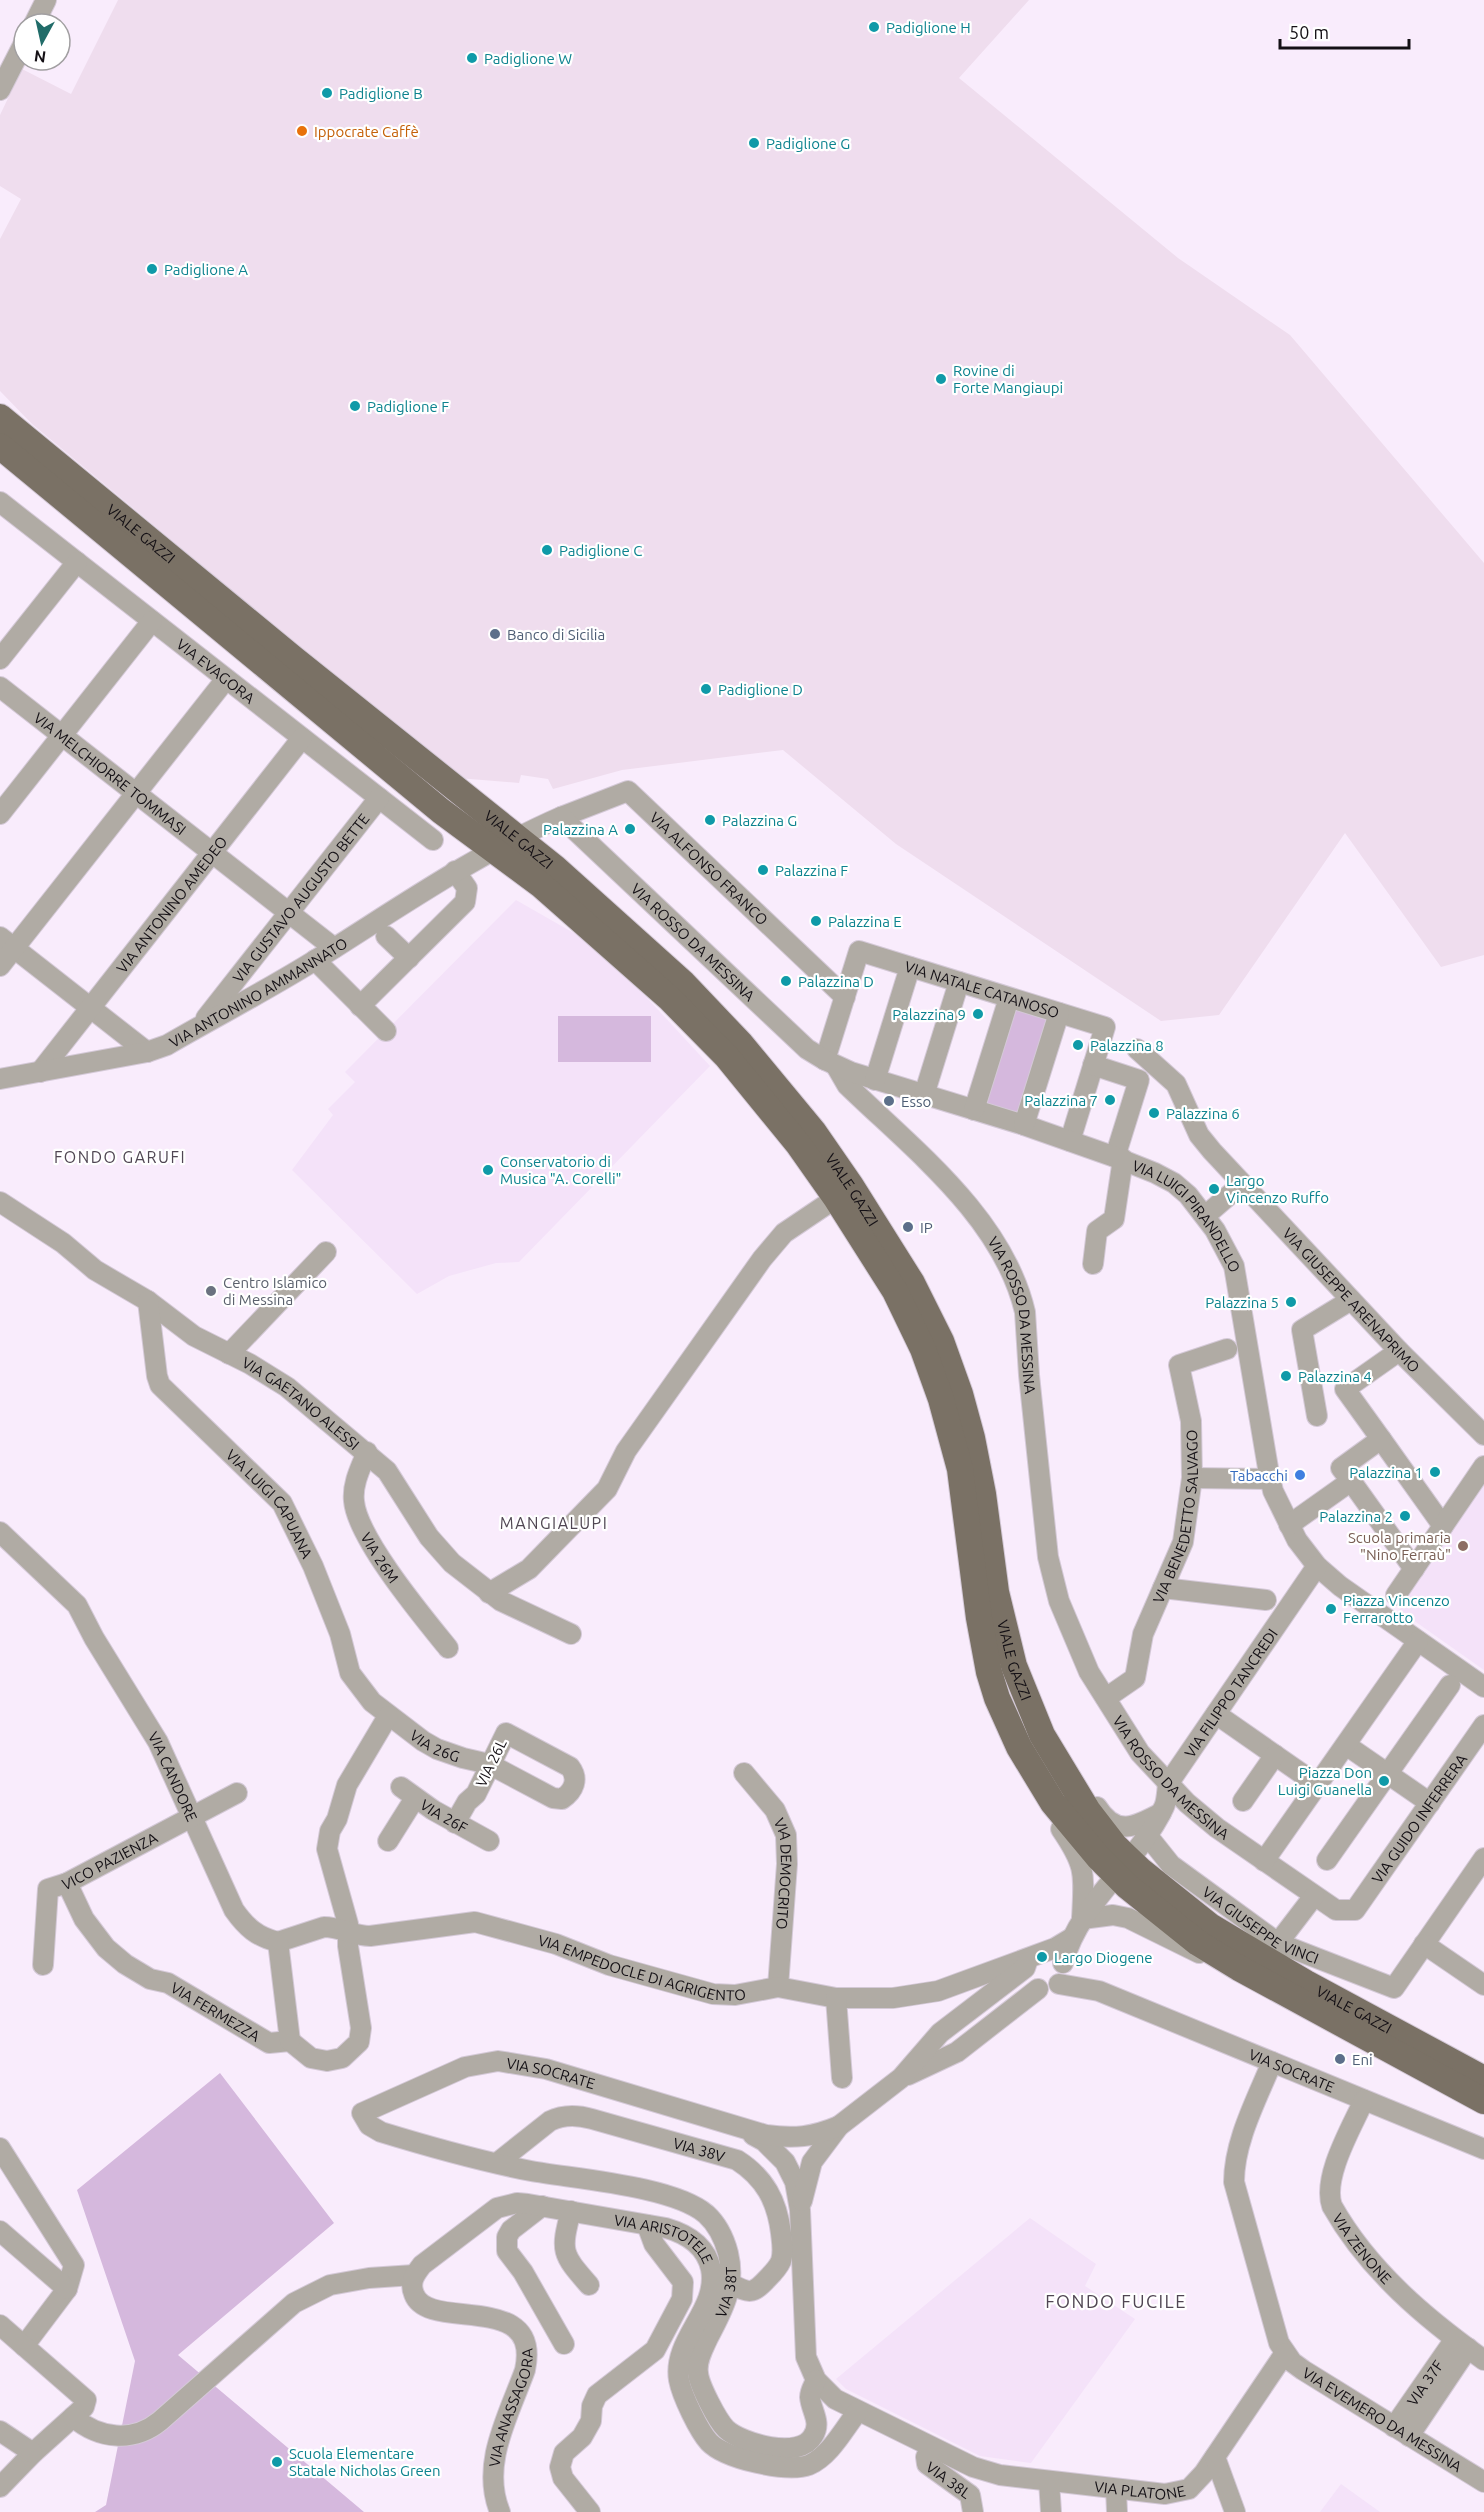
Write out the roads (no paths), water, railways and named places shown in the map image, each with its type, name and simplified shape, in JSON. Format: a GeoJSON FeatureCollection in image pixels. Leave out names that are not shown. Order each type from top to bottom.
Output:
{"type":"FeatureCollection","features":[{"type":"Feature","properties":{"kind":"main road","name":"VIALE GAZZI"},"geometry":{"type":"LineString","coordinates":[[0,417],[276,644],[505,843],[541,885],[698,1026],[763,1099],[836,1198],[895,1292],[933,1375],[960,1469],[979,1618],[989,1672],[997,1698],[1019,1748],[1038,1782],[1085,1842],[1122,1867],[1166,1892],[1210,1926],[1250,1952],[1484,2079]]}},
{"type":"Feature","properties":{"kind":"main road","name":"VIALE GAZZI"},"geometry":{"type":"LineString","coordinates":[[0,446],[441,811],[555,868],[713,1013],[813,1131],[885,1237],[930,1318],[960,1394],[978,1466],[996,1592],[1014,1666],[1042,1736],[1122,1867],[1178,1928],[1239,1968],[1484,2100]]}},
{"type":"Feature","properties":{"kind":"street"},"geometry":{"type":"LineString","coordinates":[[0,90],[12,66]]}},
{"type":"Feature","properties":{"kind":"street","name":"VIA EVAGORA"},"geometry":{"type":"LineString","coordinates":[[0,503],[433,840]]}},
{"type":"Feature","properties":{"kind":"street"},"geometry":{"type":"LineString","coordinates":[[0,659],[77,562]]}},
{"type":"Feature","properties":{"kind":"street"},"geometry":{"type":"LineString","coordinates":[[0,814],[152,621]]}},
{"type":"Feature","properties":{"kind":"street"},"geometry":{"type":"LineString","coordinates":[[0,966],[7,943],[136,793],[226,679]]}},
{"type":"Feature","properties":{"kind":"street","name":"VIA MELCHIORRE TOMMASI"},"geometry":{"type":"LineString","coordinates":[[0,687],[334,948]]}},
{"type":"Feature","properties":{"kind":"street","name":"VIA ANTONINO AMEDEO"},"geometry":{"type":"LineString","coordinates":[[40,1072],[302,738]]}},
{"type":"Feature","properties":{"kind":"street","name":"VIA ALFONSO FRANCO"},"geometry":{"type":"LineString","coordinates":[[561,817],[628,791],[844,997]]}},
{"type":"Feature","properties":{"kind":"street","name":"VIA GUSTAVO AUGUSTO BETTE"},"geometry":{"type":"LineString","coordinates":[[200,1026],[379,798]]}},
{"type":"Feature","properties":{"kind":"street"},"geometry":{"type":"LineString","coordinates":[[505,843],[561,817]]}},
{"type":"Feature","properties":{"kind":"street","name":"VIA ROSSO DA MESSINA"},"geometry":{"type":"LineString","coordinates":[[561,817],[807,1049],[831,1063],[847,1085],[954,1190],[995,1242],[1017,1285],[1025,1312],[1042,1502],[1052,1577],[1073,1637],[1089,1672],[1140,1753],[1168,1784],[1217,1828],[1336,1910],[1355,1910]]}},
{"type":"Feature","properties":{"kind":"street","name":"VIA ANTONINO AMMANNATO"},"geometry":{"type":"LineString","coordinates":[[0,1079],[147,1052],[167,1045],[315,960],[455,871],[505,843]]}},
{"type":"Feature","properties":{"kind":"street"},"geometry":{"type":"LineString","coordinates":[[360,1006],[465,902],[467,888],[455,871]]}},
{"type":"Feature","properties":{"kind":"street"},"geometry":{"type":"LineString","coordinates":[[386,936],[409,958]]}},
{"type":"Feature","properties":{"kind":"street"},"geometry":{"type":"LineString","coordinates":[[7,943],[147,1052]]}},
{"type":"Feature","properties":{"kind":"street","name":"VIA NATALE CATANOSO"},"geometry":{"type":"LineString","coordinates":[[844,997],[859,951],[1105,1027],[1093,1065]]}},
{"type":"Feature","properties":{"kind":"street"},"geometry":{"type":"LineString","coordinates":[[315,960],[386,1031]]}},
{"type":"Feature","properties":{"kind":"street"},"geometry":{"type":"LineString","coordinates":[[875,1080],[910,967]]}},
{"type":"Feature","properties":{"kind":"street"},"geometry":{"type":"LineString","coordinates":[[924,1095],[959,982]]}},
{"type":"Feature","properties":{"kind":"street"},"geometry":{"type":"LineString","coordinates":[[831,1063],[844,997]]}},
{"type":"Feature","properties":{"kind":"street"},"geometry":{"type":"LineString","coordinates":[[974,1110],[1009,998]]}},
{"type":"Feature","properties":{"kind":"street"},"geometry":{"type":"LineString","coordinates":[[1024,1125],[1059,1013]]}},
{"type":"Feature","properties":{"kind":"street","name":"VIA GIUSEPPE ARENAPRIMO"},"geometry":{"type":"LineString","coordinates":[[1137,1049],[1176,1083],[1199,1135],[1242,1184],[1399,1351],[1484,1435]]}},
{"type":"Feature","properties":{"kind":"street","name":"VIA LUIGI PIRANDELLO"},"geometry":{"type":"LineString","coordinates":[[831,1063],[875,1080],[1024,1125],[1119,1158],[1174,1183],[1188,1195],[1228,1251],[1238,1284],[1270,1479],[1273,1491],[1297,1540],[1317,1566],[1340,1586],[1484,1687]]}},
{"type":"Feature","properties":{"kind":"street"},"geometry":{"type":"LineString","coordinates":[[1070,1141],[1093,1065],[1139,1080],[1119,1158],[1114,1219],[1097,1231],[1093,1264]]}},
{"type":"Feature","properties":{"kind":"street"},"geometry":{"type":"LineString","coordinates":[[1205,1216],[1242,1184]]}},
{"type":"Feature","properties":{"kind":"street"},"geometry":{"type":"LineString","coordinates":[[489,1593],[529,1569],[607,1489],[626,1451],[762,1259],[784,1233],[836,1198]]}},
{"type":"Feature","properties":{"kind":"street","name":"VIA GAETANO ALESSI"},"geometry":{"type":"LineString","coordinates":[[0,1202],[63,1243],[95,1270],[148,1301],[194,1336],[287,1387],[387,1471],[435,1546],[489,1593],[511,1607],[571,1634]]}},
{"type":"Feature","properties":{"kind":"street"},"geometry":{"type":"LineString","coordinates":[[229,1354],[326,1252]]}},
{"type":"Feature","properties":{"kind":"street"},"geometry":{"type":"LineString","coordinates":[[1317,1416],[1302,1330],[1351,1300]]}},
{"type":"Feature","properties":{"kind":"street","name":"VIA LUIGI CAPUANA"},"geometry":{"type":"LineString","coordinates":[[148,1301],[160,1385],[282,1503],[313,1566],[340,1634],[350,1673],[372,1702],[388,1716]]}},
{"type":"Feature","properties":{"kind":"street","name":"VIA BENEDETTO SALVAGO"},"geometry":{"type":"LineString","coordinates":[[1106,1698],[1135,1678],[1143,1635],[1183,1542],[1192,1478],[1191,1421],[1179,1365],[1227,1349]]}},
{"type":"Feature","properties":{"kind":"street"},"geometry":{"type":"LineString","coordinates":[[1399,1351],[1345,1389],[1443,1526]]}},
{"type":"Feature","properties":{"kind":"street"},"geometry":{"type":"LineString","coordinates":[[1381,1440],[1341,1468],[1414,1569]]}},
{"type":"Feature","properties":{"kind":"street","name":"VIA 26M"},"geometry":{"type":"LineString","coordinates":[[367,1452],[355,1486],[354,1500],[357,1516],[372,1544],[420,1613],[448,1648]]}},
{"type":"Feature","properties":{"kind":"street"},"geometry":{"type":"LineString","coordinates":[[1396,1595],[1484,1466]]}},
{"type":"Feature","properties":{"kind":"street"},"geometry":{"type":"LineString","coordinates":[[1192,1478],[1270,1479]]}},
{"type":"Feature","properties":{"kind":"street"},"geometry":{"type":"LineString","coordinates":[[1289,1525],[1351,1481]]}},
{"type":"Feature","properties":{"kind":"street","name":"VIA CANDORE"},"geometry":{"type":"LineString","coordinates":[[0,1532],[77,1605],[94,1638],[158,1742],[234,1910],[252,1932],[262,1938],[278,1942]]}},
{"type":"Feature","properties":{"kind":"street","name":"VIA FILIPPO TANCREDI"},"geometry":{"type":"LineString","coordinates":[[1062,1971],[1070,1939],[1082,1919],[1147,1835],[1166,1805],[1168,1784],[1317,1566]]}},
{"type":"Feature","properties":{"kind":"street"},"geometry":{"type":"LineString","coordinates":[[1163,1588],[1266,1600]]}},
{"type":"Feature","properties":{"kind":"street"},"geometry":{"type":"LineString","coordinates":[[996,1592],[1012,1620],[1022,1662],[1049,1729],[1102,1815],[1114,1825],[1123,1828],[1143,1823],[1161,1813]]}},
{"type":"Feature","properties":{"kind":"street"},"geometry":{"type":"LineString","coordinates":[[1264,1861],[1418,1641]]}},
{"type":"Feature","properties":{"kind":"street"},"geometry":{"type":"LineString","coordinates":[[1327,1860],[1450,1685]]}},
{"type":"Feature","properties":{"kind":"street"},"geometry":{"type":"LineString","coordinates":[[1216,1714],[1318,1785]]}},
{"type":"Feature","properties":{"kind":"street"},"geometry":{"type":"LineString","coordinates":[[278,1942],[290,2041],[310,2058],[327,2061],[342,2058],[359,2042],[361,2028],[348,1924],[327,1849],[330,1831],[337,1819],[347,1785],[388,1716]]}},
{"type":"Feature","properties":{"kind":"street","name":"VIA 26G"},"geometry":{"type":"LineString","coordinates":[[388,1716],[437,1749],[489,1764],[553,1798],[562,1799],[570,1794],[576,1781],[570,1767],[506,1733]]}},
{"type":"Feature","properties":{"kind":"street","name":"VIA GUIDO INFERRERA"},"geometry":{"type":"LineString","coordinates":[[1355,1910],[1484,1725]]}},
{"type":"Feature","properties":{"kind":"street","name":"VIA 26L"},"geometry":{"type":"LineString","coordinates":[[455,1823],[467,1802],[476,1794],[506,1733]]}},
{"type":"Feature","properties":{"kind":"street"},"geometry":{"type":"LineString","coordinates":[[1346,1745],[1430,1803]]}},
{"type":"Feature","properties":{"kind":"street"},"geometry":{"type":"LineString","coordinates":[[1243,1801],[1275,1755]]}},
{"type":"Feature","properties":{"kind":"street","name":"VIA DEMOCRITO"},"geometry":{"type":"LineString","coordinates":[[744,1773],[775,1810],[786,1835],[787,1864],[778,1987]]}},
{"type":"Feature","properties":{"kind":"street","name":"VIA 26F"},"geometry":{"type":"LineString","coordinates":[[388,1841],[408,1792],[455,1823],[489,1841]]}},
{"type":"Feature","properties":{"kind":"street","name":"VICO PAZIENZA"},"geometry":{"type":"LineString","coordinates":[[43,1965],[48,1890],[67,1883],[237,1793]]}},
{"type":"Feature","properties":{"kind":"street"},"geometry":{"type":"LineString","coordinates":[[1053,1803],[1058,1825],[1079,1855],[1082,1864],[1082,1919],[1113,1915],[1128,1917],[1191,1950],[1239,1968]]}},
{"type":"Feature","properties":{"kind":"street"},"geometry":{"type":"LineString","coordinates":[[1147,1835],[1166,1892]]}},
{"type":"Feature","properties":{"kind":"street","name":"VIA GIUSEPPE VINCI"},"geometry":{"type":"LineString","coordinates":[[1147,1835],[1171,1865],[1278,1943],[1394,1988],[1424,1944]]}},
{"type":"Feature","properties":{"kind":"street"},"geometry":{"type":"LineString","coordinates":[[1484,1858],[1424,1944],[1484,1984]]}},
{"type":"Feature","properties":{"kind":"street","name":"VIA FERMEZZA"},"geometry":{"type":"LineString","coordinates":[[67,1883],[84,1919],[106,1948],[124,1964],[150,1979],[168,1983],[269,2043],[290,2041]]}},
{"type":"Feature","properties":{"kind":"street"},"geometry":{"type":"LineString","coordinates":[[1278,1943],[1314,1896]]}},
{"type":"Feature","properties":{"kind":"street","name":"VIA EMPEDOCLE DI AGRIGENTO"},"geometry":{"type":"LineString","coordinates":[[278,1942],[324,1927],[370,1936],[475,1922],[556,1944],[609,1965],[712,1994],[735,1995],[778,1987],[836,1998],[915,1996],[938,1991],[1027,1960]]}},
{"type":"Feature","properties":{"kind":"street"},"geometry":{"type":"LineString","coordinates":[[902,2078],[940,2033],[1027,1960],[1070,1939]]}},
{"type":"Feature","properties":{"kind":"street"},"geometry":{"type":"LineString","coordinates":[[1052,1952],[1062,1971],[1053,1989],[1038,1989],[1027,1981],[1027,1960],[1052,1952]]}},
{"type":"Feature","properties":{"kind":"street","name":"VIA SOCRATE"},"geometry":{"type":"LineString","coordinates":[[1062,1971],[1099,1991],[1484,2149]]}},
{"type":"Feature","properties":{"kind":"street"},"geometry":{"type":"LineString","coordinates":[[902,2078],[957,2052],[1038,1989]]}},
{"type":"Feature","properties":{"kind":"street"},"geometry":{"type":"LineString","coordinates":[[836,1998],[842,2078]]}},
{"type":"Feature","properties":{"kind":"street","name":"VIA SOCRATE"},"geometry":{"type":"LineString","coordinates":[[362,2113],[465,2067],[498,2061],[546,2069],[766,2136],[795,2139],[820,2134],[839,2126],[902,2078]]}},
{"type":"Feature","properties":{"kind":"street"},"geometry":{"type":"LineString","coordinates":[[1272,2062],[1239,2144],[1234,2168],[1234,2182],[1275,2330],[1285,2353]]}},
{"type":"Feature","properties":{"kind":"street","name":"VIA ZENONE"},"geometry":{"type":"LineString","coordinates":[[1364,2100],[1331,2180],[1332,2206],[1391,2284],[1484,2360]]}},
{"type":"Feature","properties":{"kind":"street","name":"VIA 38T"},"geometry":{"type":"LineString","coordinates":[[362,2113],[369,2125],[381,2132],[497,2163],[657,2193],[696,2207],[715,2223],[725,2241],[730,2263],[731,2284],[725,2305],[701,2354],[697,2371],[699,2380],[726,2428],[744,2439],[774,2447],[793,2449],[802,2447],[813,2437],[816,2430],[816,2414],[810,2395],[816,2380]]}},
{"type":"Feature","properties":{"kind":"street","name":"VIA 38V"},"geometry":{"type":"LineString","coordinates":[[497,2163],[550,2121],[557,2117],[573,2115],[737,2160],[752,2170],[771,2194],[779,2216],[782,2254],[776,2269],[753,2291],[745,2291],[731,2284]]}},
{"type":"Feature","properties":{"kind":"street","name":"VIA SOCRATE"},"geometry":{"type":"LineString","coordinates":[[813,2162],[839,2126]]}},
{"type":"Feature","properties":{"kind":"street","name":"VIA SOCRATE"},"geometry":{"type":"LineString","coordinates":[[743,2128],[764,2141],[785,2162]]}},
{"type":"Feature","properties":{"kind":"street"},"geometry":{"type":"LineString","coordinates":[[0,2148],[74,2265],[67,2289],[24,2346]]}},
{"type":"Feature","properties":{"kind":"street","name":"VIA PLATONE"},"geometry":{"type":"LineString","coordinates":[[785,2162],[795,2182],[800,2210],[804,2341],[806,2357],[816,2380],[835,2399],[858,2412],[985,2471],[1049,2481],[1165,2494],[1189,2489],[1215,2457],[1285,2353]]}},
{"type":"Feature","properties":{"kind":"street","name":"VIA PLATONE"},"geometry":{"type":"LineString","coordinates":[[800,2210],[805,2182],[813,2162]]}},
{"type":"Feature","properties":{"kind":"street","name":"VIA ARISTOTELE"},"geometry":{"type":"LineString","coordinates":[[414,2275],[422,2265],[497,2208],[518,2203],[680,2232],[698,2245],[710,2264],[712,2284],[710,2294],[682,2351],[678,2372],[682,2391],[710,2442],[731,2455],[774,2466],[801,2467],[820,2458],[830,2449],[858,2412]]}},
{"type":"Feature","properties":{"kind":"street"},"geometry":{"type":"LineString","coordinates":[[542,2206],[511,2230],[507,2237],[507,2251],[523,2272],[564,2344]]}},
{"type":"Feature","properties":{"kind":"street"},"geometry":{"type":"LineString","coordinates":[[571,2211],[565,2236],[565,2253],[589,2285]]}},
{"type":"Feature","properties":{"kind":"street"},"geometry":{"type":"LineString","coordinates":[[590,2512],[562,2478],[560,2467],[564,2453],[582,2437],[591,2421],[592,2406],[597,2395],[655,2350],[682,2299],[683,2282],[654,2244],[647,2225]]}},
{"type":"Feature","properties":{"kind":"street"},"geometry":{"type":"LineString","coordinates":[[0,2231],[67,2289]]}},
{"type":"Feature","properties":{"kind":"street"},"geometry":{"type":"LineString","coordinates":[[73,2417],[87,2427],[113,2436],[124,2437],[144,2433],[294,2303],[338,2283],[414,2275]]}},
{"type":"Feature","properties":{"kind":"street","name":"VIA ANASSAGORA"},"geometry":{"type":"LineString","coordinates":[[414,2275],[413,2292],[421,2304],[439,2311],[498,2319],[510,2326],[525,2343],[527,2360],[525,2370],[498,2445],[492,2471],[495,2499],[500,2512]]}},
{"type":"Feature","properties":{"kind":"street"},"geometry":{"type":"LineString","coordinates":[[0,2325],[86,2400],[84,2408],[33,2453],[0,2487]]}},
{"type":"Feature","properties":{"kind":"street","name":"VIA 37F"},"geometry":{"type":"LineString","coordinates":[[1401,2431],[1461,2343]]}},
{"type":"Feature","properties":{"kind":"street","name":"VIA EVEMERO DA MESSINA"},"geometry":{"type":"LineString","coordinates":[[1285,2353],[1303,2370],[1484,2482]]}},
{"type":"Feature","properties":{"kind":"street"},"geometry":{"type":"LineString","coordinates":[[0,2431],[33,2453]]}},
{"type":"Feature","properties":{"kind":"street","name":"VIA 38L"},"geometry":{"type":"LineString","coordinates":[[930,2446],[926,2457],[927,2464],[970,2495],[973,2512]]}},
{"type":"Feature","properties":{"kind":"street"},"geometry":{"type":"LineString","coordinates":[[1215,2457],[1235,2512]]}},
{"type":"Feature","properties":{"kind":"street"},"geometry":{"type":"LineString","coordinates":[[1049,2481],[1051,2512]]}},
{"type":"Feature","properties":{"kind":"street"},"geometry":{"type":"LineString","coordinates":[[1116,2489],[1118,2512]]}},
{"type":"Feature","properties":{"kind":"place","name":"Padiglione H"},"geometry":{"type":"Point","coordinates":[874,27]}},
{"type":"Feature","properties":{"kind":"place","name":"Padiglione W"},"geometry":{"type":"Point","coordinates":[472,58]}},
{"type":"Feature","properties":{"kind":"place","name":"Padiglione B"},"geometry":{"type":"Point","coordinates":[327,93]}},
{"type":"Feature","properties":{"kind":"place","name":"Ippocrate Caffè"},"geometry":{"type":"Point","coordinates":[302,131]}},
{"type":"Feature","properties":{"kind":"place","name":"Padiglione G"},"geometry":{"type":"Point","coordinates":[754,143]}},
{"type":"Feature","properties":{"kind":"place","name":"Padiglione A"},"geometry":{"type":"Point","coordinates":[152,269]}},
{"type":"Feature","properties":{"kind":"place","name":"Rovine di Forte Mangiaupi"},"geometry":{"type":"Point","coordinates":[941,379]}},
{"type":"Feature","properties":{"kind":"place","name":"Padiglione F"},"geometry":{"type":"Point","coordinates":[355,406]}},
{"type":"Feature","properties":{"kind":"place","name":"Padiglione C"},"geometry":{"type":"Point","coordinates":[547,550]}},
{"type":"Feature","properties":{"kind":"place","name":"Banco di Sicilia"},"geometry":{"type":"Point","coordinates":[495,634]}},
{"type":"Feature","properties":{"kind":"place","name":"Padiglione D"},"geometry":{"type":"Point","coordinates":[706,689]}},
{"type":"Feature","properties":{"kind":"place","name":"Palazzina G"},"geometry":{"type":"Point","coordinates":[710,820]}},
{"type":"Feature","properties":{"kind":"place","name":"Palazzina A"},"geometry":{"type":"Point","coordinates":[630,829]}},
{"type":"Feature","properties":{"kind":"place","name":"Palazzina F"},"geometry":{"type":"Point","coordinates":[763,870]}},
{"type":"Feature","properties":{"kind":"place","name":"Palazzina E"},"geometry":{"type":"Point","coordinates":[816,921]}},
{"type":"Feature","properties":{"kind":"place","name":"Palazzina D"},"geometry":{"type":"Point","coordinates":[786,981]}},
{"type":"Feature","properties":{"kind":"place","name":"Palazzina 9"},"geometry":{"type":"Point","coordinates":[978,1014]}},
{"type":"Feature","properties":{"kind":"place","name":"Palazzina 8"},"geometry":{"type":"Point","coordinates":[1078,1045]}},
{"type":"Feature","properties":{"kind":"place","name":"Palazzina 7"},"geometry":{"type":"Point","coordinates":[1110,1100]}},
{"type":"Feature","properties":{"kind":"place","name":"Esso"},"geometry":{"type":"Point","coordinates":[889,1101]}},
{"type":"Feature","properties":{"kind":"place","name":"Palazzina 6"},"geometry":{"type":"Point","coordinates":[1154,1113]}},
{"type":"Feature","properties":{"kind":"place","name":"Conservatorio di Musica \"A. Corelli\""},"geometry":{"type":"Point","coordinates":[488,1170]}},
{"type":"Feature","properties":{"kind":"place","name":"Largo Vincenzo Ruffo"},"geometry":{"type":"Point","coordinates":[1214,1189]}},
{"type":"Feature","properties":{"kind":"place","name":"IP"},"geometry":{"type":"Point","coordinates":[908,1227]}},
{"type":"Feature","properties":{"kind":"place","name":"Centro Islamico di Messina"},"geometry":{"type":"Point","coordinates":[211,1291]}},
{"type":"Feature","properties":{"kind":"place","name":"Palazzina 5"},"geometry":{"type":"Point","coordinates":[1291,1302]}},
{"type":"Feature","properties":{"kind":"place","name":"Palazzina 4"},"geometry":{"type":"Point","coordinates":[1286,1376]}},
{"type":"Feature","properties":{"kind":"place","name":"Palazzina 1"},"geometry":{"type":"Point","coordinates":[1435,1472]}},
{"type":"Feature","properties":{"kind":"place","name":"Tabacchi"},"geometry":{"type":"Point","coordinates":[1300,1475]}},
{"type":"Feature","properties":{"kind":"place","name":"Palazzina 2"},"geometry":{"type":"Point","coordinates":[1405,1516]}},
{"type":"Feature","properties":{"kind":"place","name":"Scuola primaria \"Nino Ferraù\""},"geometry":{"type":"Point","coordinates":[1463,1546]}},
{"type":"Feature","properties":{"kind":"place","name":"Piazza Vincenzo Ferrarotto"},"geometry":{"type":"Point","coordinates":[1331,1609]}},
{"type":"Feature","properties":{"kind":"place","name":"Piazza Don Luigi Guanella"},"geometry":{"type":"Point","coordinates":[1384,1781]}},
{"type":"Feature","properties":{"kind":"place","name":"Largo Diogene"},"geometry":{"type":"Point","coordinates":[1042,1957]}},
{"type":"Feature","properties":{"kind":"place","name":"Eni"},"geometry":{"type":"Point","coordinates":[1340,2059]}},
{"type":"Feature","properties":{"kind":"place","name":"Scuola Elementare Statale Nicholas Green"},"geometry":{"type":"Point","coordinates":[277,2462]}},
{"type":"Feature","properties":{"kind":"district","name":"FONDO GARUFI"},"geometry":{"type":"Point","coordinates":[120,1157]}},
{"type":"Feature","properties":{"kind":"district","name":"MANGIALUPI"},"geometry":{"type":"Point","coordinates":[554,1523]}},
{"type":"Feature","properties":{"kind":"district","name":"FONDO FUCILE"},"geometry":{"type":"Point","coordinates":[1116,2301]}}]}
